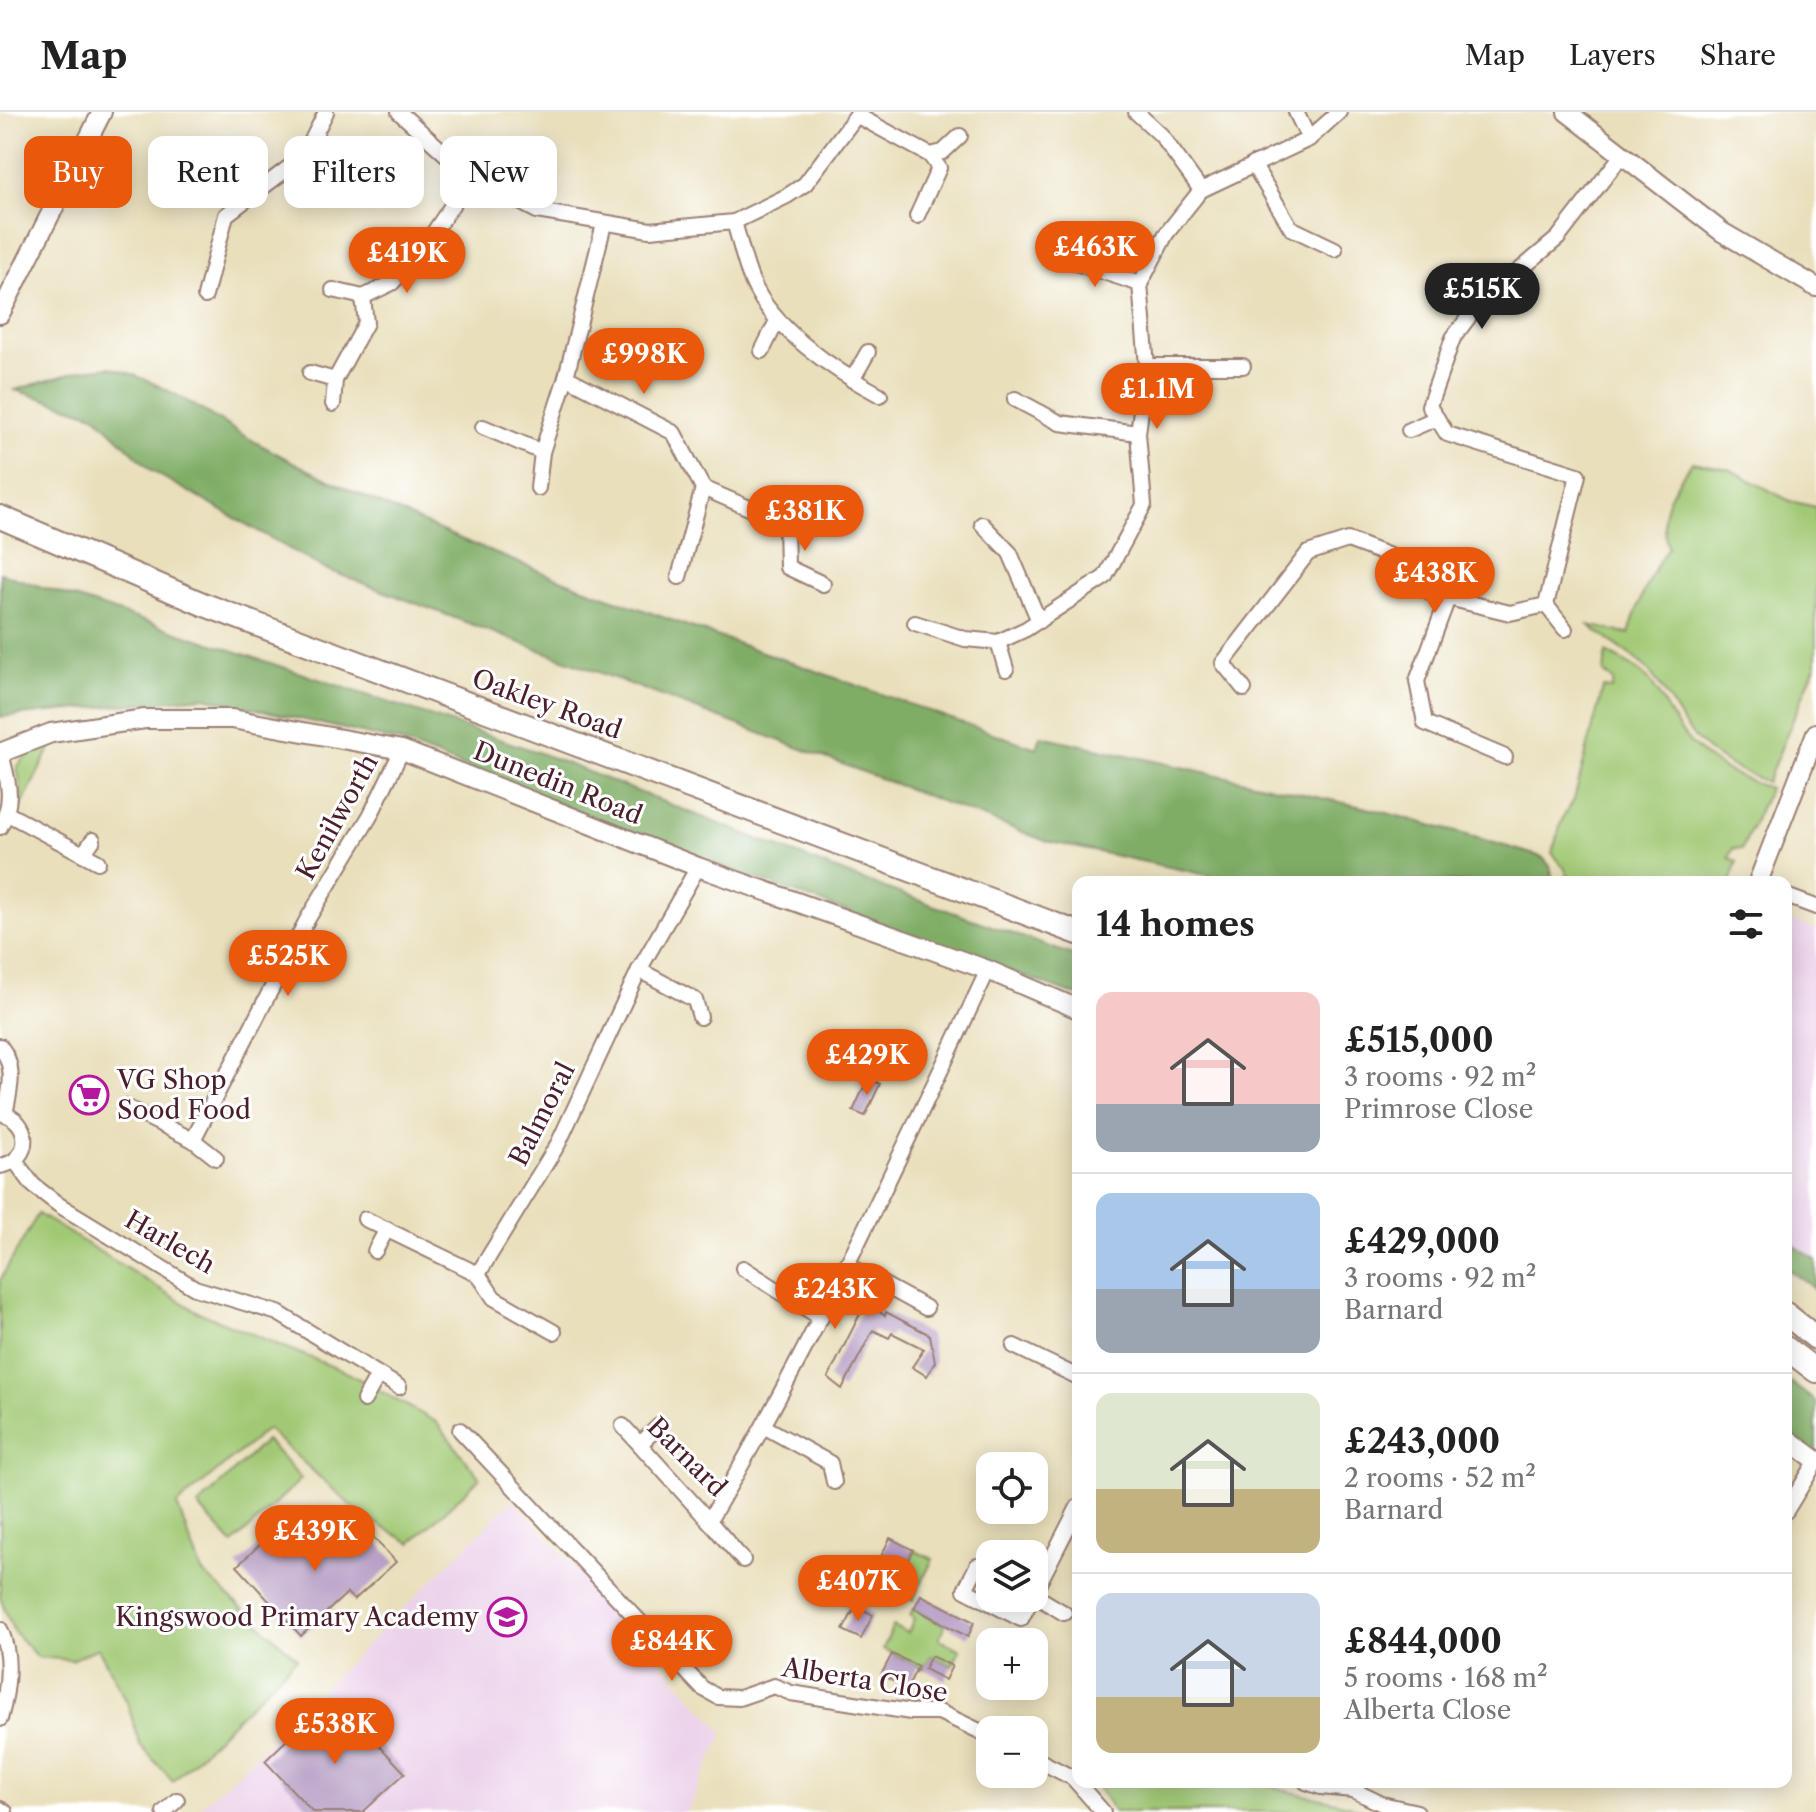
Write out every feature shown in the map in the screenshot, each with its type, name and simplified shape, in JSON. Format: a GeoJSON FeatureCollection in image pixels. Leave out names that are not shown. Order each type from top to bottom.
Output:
{"type":"FeatureCollection","features":[{"type":"Feature","properties":{"kind":"main road","name":"Oakley Road"},"geometry":{"type":"LineString","coordinates":[[0,517],[205,605],[1072,931]]}},
{"type":"Feature","properties":{"kind":"main road"},"geometry":{"type":"LineString","coordinates":[[1792,1319],[1816,1338]]}},
{"type":"Feature","properties":{"kind":"main road"},"geometry":{"type":"LineString","coordinates":[[1792,1353],[1816,1371]]}},
{"type":"Feature","properties":{"kind":"street"},"geometry":{"type":"LineString","coordinates":[[0,314],[102,112]]}},
{"type":"Feature","properties":{"kind":"street"},"geometry":{"type":"LineString","coordinates":[[205,296],[226,215],[304,156],[326,112]]}},
{"type":"Feature","properties":{"kind":"street"},"geometry":{"type":"LineString","coordinates":[[399,112],[440,149]]}},
{"type":"Feature","properties":{"kind":"street"},"geometry":{"type":"LineString","coordinates":[[1136,112],[1161,135],[1201,190]]}},
{"type":"Feature","properties":{"kind":"street"},"geometry":{"type":"LineString","coordinates":[[1296,112],[1309,139]]}},
{"type":"Feature","properties":{"kind":"street"},"geometry":{"type":"LineString","coordinates":[[915,623],[965,639],[998,642],[1039,621],[1105,577],[1144,505],[1138,433],[1147,366],[1140,284],[1166,234],[1201,190],[1309,139],[1339,112]]}},
{"type":"Feature","properties":{"kind":"street"},"geometry":{"type":"LineString","coordinates":[[1567,112],[1722,232],[1816,287]]}},
{"type":"Feature","properties":{"kind":"street"},"geometry":{"type":"LineString","coordinates":[[531,208],[604,224],[650,230],[734,222],[805,184],[859,114],[930,155],[939,168],[917,216]]}},
{"type":"Feature","properties":{"kind":"street"},"geometry":{"type":"LineString","coordinates":[[930,155],[943,152],[960,136]]}},
{"type":"Feature","properties":{"kind":"street"},"geometry":{"type":"LineString","coordinates":[[1546,605],[1578,475],[1447,434],[1429,406],[1453,338],[1477,306],[1558,238],[1622,155]]}},
{"type":"Feature","properties":{"kind":"street"},"geometry":{"type":"LineString","coordinates":[[1253,164],[1291,228],[1335,249]]}},
{"type":"Feature","properties":{"kind":"street"},"geometry":{"type":"LineString","coordinates":[[333,290],[363,297],[392,283],[424,247],[450,208]]}},
{"type":"Feature","properties":{"kind":"street"},"geometry":{"type":"LineString","coordinates":[[734,222],[752,283],[777,321],[852,380],[880,395]]}},
{"type":"Feature","properties":{"kind":"street"},"geometry":{"type":"LineString","coordinates":[[538,488],[542,452],[566,377],[604,224]]}},
{"type":"Feature","properties":{"kind":"street"},"geometry":{"type":"LineString","coordinates":[[1061,258],[1140,284]]}},
{"type":"Feature","properties":{"kind":"street"},"geometry":{"type":"LineString","coordinates":[[333,404],[335,380],[366,323],[363,297]]}},
{"type":"Feature","properties":{"kind":"street"},"geometry":{"type":"LineString","coordinates":[[762,351],[777,321]]}},
{"type":"Feature","properties":{"kind":"street"},"geometry":{"type":"LineString","coordinates":[[852,380],[868,352]]}},
{"type":"Feature","properties":{"kind":"street"},"geometry":{"type":"LineString","coordinates":[[1147,366],[1243,366]]}},
{"type":"Feature","properties":{"kind":"street"},"geometry":{"type":"LineString","coordinates":[[310,373],[335,380]]}},
{"type":"Feature","properties":{"kind":"street"},"geometry":{"type":"LineString","coordinates":[[566,377],[674,433],[703,488],[786,524]]}},
{"type":"Feature","properties":{"kind":"street"},"geometry":{"type":"LineString","coordinates":[[1015,399],[1060,423],[1138,433]]}},
{"type":"Feature","properties":{"kind":"street"},"geometry":{"type":"LineString","coordinates":[[1409,430],[1437,418]]}},
{"type":"Feature","properties":{"kind":"street"},"geometry":{"type":"LineString","coordinates":[[483,427],[542,452]]}},
{"type":"Feature","properties":{"kind":"street"},"geometry":{"type":"LineString","coordinates":[[679,577],[703,488]]}},
{"type":"Feature","properties":{"kind":"street"},"geometry":{"type":"LineString","coordinates":[[786,524],[813,504]]}},
{"type":"Feature","properties":{"kind":"street"},"geometry":{"type":"LineString","coordinates":[[786,524],[787,567],[823,584]]}},
{"type":"Feature","properties":{"kind":"street"},"geometry":{"type":"LineString","coordinates":[[982,524],[1010,553],[1039,621]]}},
{"type":"Feature","properties":{"kind":"street"},"geometry":{"type":"LineString","coordinates":[[1244,689],[1223,663],[1308,553],[1348,540],[1411,564],[1432,594],[1510,613],[1546,605]]}},
{"type":"Feature","properties":{"kind":"street"},"geometry":{"type":"LineString","coordinates":[[1448,598],[1417,681],[1425,723],[1505,757]]}},
{"type":"Feature","properties":{"kind":"street"},"geometry":{"type":"LineString","coordinates":[[1546,605],[1565,629]]}},
{"type":"Feature","properties":{"kind":"street"},"geometry":{"type":"LineString","coordinates":[[998,642],[1006,669]]}},
{"type":"Feature","properties":{"kind":"street","name":"Dunedin Road"},"geometry":{"type":"LineString","coordinates":[[0,753],[51,733],[145,719],[232,719],[402,750],[698,867],[988,970],[1072,1006]]}},
{"type":"Feature","properties":{"kind":"street"},"geometry":{"type":"LineString","coordinates":[[1760,876],[1816,733]]}},
{"type":"Feature","properties":{"kind":"street","name":"Kenilworth"},"geometry":{"type":"LineString","coordinates":[[193,1140],[307,920],[370,816],[402,750]]}},
{"type":"Feature","properties":{"kind":"street"},"geometry":{"type":"LineString","coordinates":[[0,753],[11,794],[8,814],[0,827]]}},
{"type":"Feature","properties":{"kind":"street"},"geometry":{"type":"LineString","coordinates":[[8,814],[98,862]]}},
{"type":"Feature","properties":{"kind":"street"},"geometry":{"type":"LineString","coordinates":[[83,854],[93,840]]}},
{"type":"Feature","properties":{"kind":"street","name":"Balmoral"},"geometry":{"type":"LineString","coordinates":[[478,1274],[558,1144],[639,970],[698,867]]}},
{"type":"Feature","properties":{"kind":"street"},"geometry":{"type":"LineString","coordinates":[[1792,898],[1816,907]]}},
{"type":"Feature","properties":{"kind":"street"},"geometry":{"type":"LineString","coordinates":[[639,970],[695,1000],[700,1017]]}},
{"type":"Feature","properties":{"kind":"street","name":"Barnard"},"geometry":{"type":"LineString","coordinates":[[623,1426],[709,1521],[765,1427],[821,1318],[988,970]]}},
{"type":"Feature","properties":{"kind":"street","name":"Harlech"},"geometry":{"type":"LineString","coordinates":[[0,1046],[11,1067],[11,1084],[2,1114],[13,1117],[24,1130],[25,1147],[7,1164],[59,1205],[195,1288],[278,1313],[399,1387]]}},
{"type":"Feature","properties":{"kind":"street"},"geometry":{"type":"LineString","coordinates":[[126,1107],[193,1140],[216,1158]]}},
{"type":"Feature","properties":{"kind":"street"},"geometry":{"type":"LineString","coordinates":[[365,1219],[478,1274],[494,1298],[554,1332]]}},
{"type":"Feature","properties":{"kind":"street"},"geometry":{"type":"LineString","coordinates":[[375,1251],[387,1229]]}},
{"type":"Feature","properties":{"kind":"street"},"geometry":{"type":"LineString","coordinates":[[846,1264],[926,1308]]}},
{"type":"Feature","properties":{"kind":"street"},"geometry":{"type":"LineString","coordinates":[[743,1268],[821,1318]]}},
{"type":"Feature","properties":{"kind":"street"},"geometry":{"type":"LineString","coordinates":[[1014,1346],[1072,1374]]}},
{"type":"Feature","properties":{"kind":"street"},"geometry":{"type":"LineString","coordinates":[[364,1400],[378,1375]]}},
{"type":"Feature","properties":{"kind":"street"},"geometry":{"type":"LineString","coordinates":[[640,1444],[660,1425]]}},
{"type":"Feature","properties":{"kind":"street"},"geometry":{"type":"LineString","coordinates":[[765,1427],[830,1463],[834,1482]]}},
{"type":"Feature","properties":{"kind":"street","name":"Alberta Close"},"geometry":{"type":"LineString","coordinates":[[460,1430],[702,1688],[718,1697],[739,1698],[774,1686],[791,1693],[911,1712],[939,1712],[976,1729]]}},
{"type":"Feature","properties":{"kind":"street"},"geometry":{"type":"LineString","coordinates":[[1792,1443],[1816,1461],[1792,1501]]}},
{"type":"Feature","properties":{"kind":"street"},"geometry":{"type":"LineString","coordinates":[[1048,1566],[1072,1519]]}},
{"type":"Feature","properties":{"kind":"street"},"geometry":{"type":"LineString","coordinates":[[709,1521],[743,1560]]}},
{"type":"Feature","properties":{"kind":"street"},"geometry":{"type":"LineString","coordinates":[[976,1568],[965,1590],[976,1596]]}},
{"type":"Feature","properties":{"kind":"street"},"geometry":{"type":"LineString","coordinates":[[1048,1604],[1064,1613]]}},
{"type":"Feature","properties":{"kind":"street"},"geometry":{"type":"LineString","coordinates":[[1007,1612],[1021,1619],[1024,1612]]}},
{"type":"Feature","properties":{"kind":"street"},"geometry":{"type":"LineString","coordinates":[[0,1629],[5,1640],[8,1683],[0,1719]]}},
{"type":"Feature","properties":{"kind":"street"},"geometry":{"type":"LineString","coordinates":[[1048,1764],[1072,1773]]}},
{"type":"Feature","properties":{"kind":"street"},"geometry":{"type":"LineString","coordinates":[[1085,1788],[1103,1812]]}},
{"type":"Feature","properties":{"kind":"street"},"geometry":{"type":"LineString","coordinates":[[1332,1788],[1353,1790],[1382,1804],[1417,1812]]}},
{"type":"Feature","properties":{"kind":"street"},"geometry":{"type":"LineString","coordinates":[[164,1812],[177,1800]]}},
{"type":"Feature","properties":{"kind":"shaded area"},"geometry":{"type":"Polygon","coordinates":[[[1792,921],[1816,930],[1816,1291],[1792,1274],[1792,921]]]}},
{"type":"Feature","properties":{"kind":"shaded area","name":"Kingswood Primary Academy"},"geometry":{"type":"Polygon","coordinates":[[[513,1500],[724,1733],[686,1812],[194,1812],[239,1772],[513,1500]]]}},
{"type":"Feature","properties":{"kind":"green space"},"geometry":{"type":"Polygon","coordinates":[[[109,367],[148,381],[316,474],[498,555],[934,713],[1037,748],[1041,736],[1376,810],[1542,857],[1550,866],[1552,876],[1212,876],[1046,841],[325,569],[152,471],[95,415],[15,390],[83,370],[109,367]]]}},
{"type":"Feature","properties":{"kind":"green space"},"geometry":{"type":"Polygon","coordinates":[[[1692,462],[1729,469],[1790,501],[1816,507],[1816,664],[1767,782],[1712,754],[1686,727],[1648,670],[1589,625],[1629,634],[1645,589],[1668,547],[1664,522],[1668,501],[1692,462]]]}},
{"type":"Feature","properties":{"kind":"green space"},"geometry":{"type":"Polygon","coordinates":[[[0,573],[535,751],[854,877],[1072,955],[1072,994],[661,844],[401,742],[204,697],[0,717],[0,573]]]}},
{"type":"Feature","properties":{"kind":"green space"},"geometry":{"type":"Polygon","coordinates":[[[1606,652],[1633,667],[1648,679],[1680,730],[1701,752],[1739,777],[1769,788],[1742,849],[1733,848],[1729,858],[1737,861],[1732,876],[1568,876],[1552,853],[1563,817],[1574,800],[1603,688],[1612,689],[1614,681],[1604,673],[1606,652]]]}},
{"type":"Feature","properties":{"kind":"green space"},"geometry":{"type":"Polygon","coordinates":[[[52,745],[19,810],[21,788],[17,767],[32,750],[52,745]]]}},
{"type":"Feature","properties":{"kind":"green space"},"geometry":{"type":"Polygon","coordinates":[[[38,1214],[198,1312],[348,1373],[436,1422],[480,1478],[411,1543],[360,1514],[267,1429],[177,1505],[202,1572],[297,1658],[173,1781],[140,1745],[127,1702],[98,1648],[72,1660],[37,1657],[14,1632],[0,1598],[0,1280],[38,1214]]]}},
{"type":"Feature","properties":{"kind":"green space"},"geometry":{"type":"Polygon","coordinates":[[[1792,1244],[1816,1260],[1816,1289],[1792,1272],[1792,1244]]]}},
{"type":"Feature","properties":{"kind":"green space"},"geometry":{"type":"Polygon","coordinates":[[[1792,1384],[1816,1402],[1816,1456],[1792,1438],[1792,1384]]]}},
{"type":"Feature","properties":{"kind":"green space"},"geometry":{"type":"Polygon","coordinates":[[[266,1440],[301,1479],[233,1544],[198,1506],[266,1440]]]}},
{"type":"Feature","properties":{"kind":"green space"},"geometry":{"type":"Polygon","coordinates":[[[913,1550],[933,1559],[913,1600],[894,1590],[913,1550]]]}},
{"type":"Feature","properties":{"kind":"green space"},"geometry":{"type":"Polygon","coordinates":[[[914,1608],[945,1626],[939,1639],[960,1650],[952,1666],[931,1656],[924,1669],[883,1649],[893,1626],[908,1633],[914,1619],[910,1616],[914,1608]]]}},
{"type":"Feature","properties":{"kind":"green space"},"geometry":{"type":"Polygon","coordinates":[[[1099,1788],[1279,1788],[1349,1805],[1365,1812],[1114,1812],[1099,1788]]]}},
{"type":"Feature","properties":{"kind":"building"},"geometry":{"type":"Polygon","coordinates":[[[868,1078],[880,1084],[865,1116],[853,1111],[868,1078]]]}},
{"type":"Feature","properties":{"kind":"building"},"geometry":{"type":"Polygon","coordinates":[[[866,1302],[885,1316],[886,1312],[930,1335],[935,1362],[927,1376],[912,1367],[924,1349],[892,1333],[889,1338],[873,1330],[842,1389],[828,1378],[866,1302]]]}},
{"type":"Feature","properties":{"kind":"building"},"geometry":{"type":"Polygon","coordinates":[[[361,1524],[396,1562],[354,1600],[347,1593],[301,1636],[237,1566],[268,1537],[283,1554],[314,1525],[335,1548],[361,1524]]]}},
{"type":"Feature","properties":{"kind":"building"},"geometry":{"type":"Polygon","coordinates":[[[890,1538],[913,1550],[894,1590],[870,1579],[890,1538]]]}},
{"type":"Feature","properties":{"kind":"building"},"geometry":{"type":"Polygon","coordinates":[[[921,1595],[974,1622],[968,1637],[914,1608],[921,1595]]]}},
{"type":"Feature","properties":{"kind":"building"},"geometry":{"type":"Polygon","coordinates":[[[856,1606],[873,1615],[861,1639],[843,1630],[856,1606]]]}},
{"type":"Feature","properties":{"kind":"building"},"geometry":{"type":"Polygon","coordinates":[[[892,1654],[918,1666],[907,1688],[881,1675],[892,1654]]]}},
{"type":"Feature","properties":{"kind":"building"},"geometry":{"type":"Polygon","coordinates":[[[931,1656],[952,1666],[945,1680],[924,1669],[931,1656]]]}},
{"type":"Feature","properties":{"kind":"building"},"geometry":{"type":"Polygon","coordinates":[[[342,1706],[405,1773],[363,1812],[313,1812],[265,1761],[301,1726],[309,1736],[342,1706]]]}},
{"type":"Feature","properties":{"kind":"place","name":"VG Shop Sood Food"},"geometry":{"type":"Point","coordinates":[89,1095]}},
{"type":"Feature","properties":{"kind":"place","name":"Kingswood Primary Academy"},"geometry":{"type":"Point","coordinates":[507,1617]}}]}
